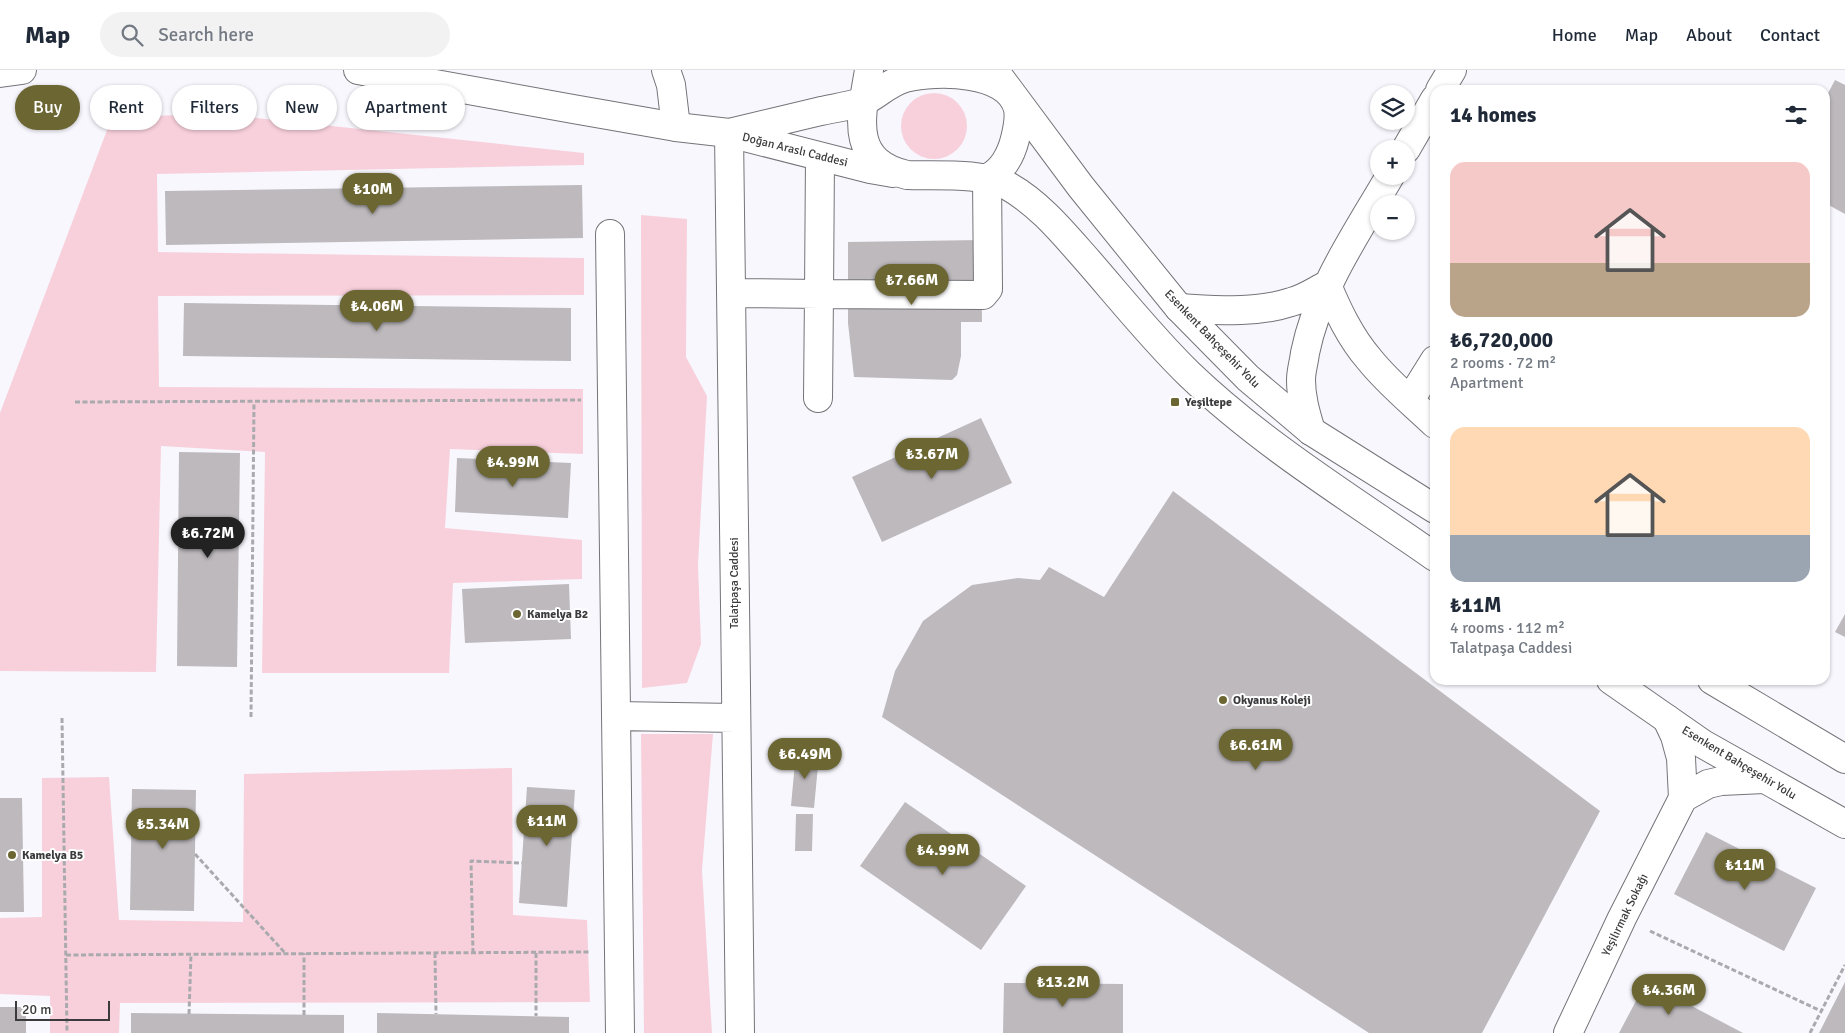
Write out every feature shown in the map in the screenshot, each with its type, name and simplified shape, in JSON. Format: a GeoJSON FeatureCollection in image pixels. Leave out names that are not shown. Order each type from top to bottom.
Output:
{"type":"FeatureCollection","features":[{"type":"Feature","properties":{"kind":"main road"},"geometry":{"type":"LineString","coordinates":[[358,70],[676,127],[729,133]]}},
{"type":"Feature","properties":{"kind":"main road"},"geometry":{"type":"LineString","coordinates":[[666,70],[671,85],[676,127]]}},
{"type":"Feature","properties":{"kind":"main road"},"geometry":{"type":"LineString","coordinates":[[869,70],[861,130],[866,146],[887,168],[907,175],[987,178],[1010,188],[1050,220],[1189,373],[1247,426],[1430,554]]}},
{"type":"Feature","properties":{"kind":"main road","name":"Esenkent Bahçeşehir Yolu"},"geometry":{"type":"LineString","coordinates":[[994,70],[1013,98],[1081,186],[1179,308],[1248,378],[1311,431],[1430,505]]}},
{"type":"Feature","properties":{"kind":"main road"},"geometry":{"type":"LineString","coordinates":[[1443,85],[1452,70]]}},
{"type":"Feature","properties":{"kind":"main road","name":"Esenkent Bahçeşehir Yolu"},"geometry":{"type":"LineString","coordinates":[[864,101],[888,84],[924,73],[948,72],[970,74],[989,79],[998,84],[1013,98],[1018,109],[1018,116],[1014,142],[1005,162],[994,176],[987,178]]}},
{"type":"Feature","properties":{"kind":"main road","name":"Doğan Araslı Caddesi"},"geometry":{"type":"LineString","coordinates":[[729,133],[864,101]]}},
{"type":"Feature","properties":{"kind":"main road"},"geometry":{"type":"LineString","coordinates":[[1411,140],[1430,108]]}},
{"type":"Feature","properties":{"kind":"main road","name":"Doğan Araslı Caddesi"},"geometry":{"type":"LineString","coordinates":[[729,133],[870,169],[907,175]]}},
{"type":"Feature","properties":{"kind":"main road","name":"Talatpaşa Caddesi"},"geometry":{"type":"LineString","coordinates":[[729,133],[740,1033]]}},
{"type":"Feature","properties":{"kind":"main road"},"geometry":{"type":"LineString","coordinates":[[818,398],[820,157]]}},
{"type":"Feature","properties":{"kind":"main road"},"geometry":{"type":"LineString","coordinates":[[732,293],[983,295],[988,289],[987,178]]}},
{"type":"Feature","properties":{"kind":"main road"},"geometry":{"type":"LineString","coordinates":[[1311,431],[1302,404],[1300,378],[1307,344],[1327,286],[1385,185]]}},
{"type":"Feature","properties":{"kind":"main road"},"geometry":{"type":"LineString","coordinates":[[610,234],[620,1033]]}},
{"type":"Feature","properties":{"kind":"main road"},"geometry":{"type":"LineString","coordinates":[[1179,308],[1235,311],[1264,309],[1293,302],[1327,286]]}},
{"type":"Feature","properties":{"kind":"main road"},"geometry":{"type":"LineString","coordinates":[[1327,286],[1343,319],[1368,358],[1388,380],[1430,419]]}},
{"type":"Feature","properties":{"kind":"main road"},"geometry":{"type":"LineString","coordinates":[[1410,400],[1430,368]]}},
{"type":"Feature","properties":{"kind":"main road","name":"Esenkent Bahçeşehir Yolu"},"geometry":{"type":"LineString","coordinates":[[1618,685],[1703,744],[1845,824]]}},
{"type":"Feature","properties":{"kind":"main road"},"geometry":{"type":"LineString","coordinates":[[1720,685],[1845,760]]}},
{"type":"Feature","properties":{"kind":"main road"},"geometry":{"type":"LineString","coordinates":[[616,716],[735,718]]}},
{"type":"Feature","properties":{"kind":"main road"},"geometry":{"type":"LineString","coordinates":[[1667,719],[1675,736],[1681,758],[1683,798],[1708,784],[1721,780],[1764,779]]}},
{"type":"Feature","properties":{"kind":"main road","name":"Yeşilırmak Sokağı"},"geometry":{"type":"LineString","coordinates":[[1568,1033],[1622,918],[1683,798]]}},
{"type":"Feature","properties":{"kind":"path"},"geometry":{"type":"LineString","coordinates":[[74,402],[612,400]]}},
{"type":"Feature","properties":{"kind":"path"},"geometry":{"type":"LineString","coordinates":[[252,718],[254,402]]}},
{"type":"Feature","properties":{"kind":"path"},"geometry":{"type":"LineString","coordinates":[[62,718],[67,1033]]}},
{"type":"Feature","properties":{"kind":"path"},"geometry":{"type":"LineString","coordinates":[[195,854],[286,954]]}},
{"type":"Feature","properties":{"kind":"path"},"geometry":{"type":"LineString","coordinates":[[473,953],[471,862],[522,863]]}},
{"type":"Feature","properties":{"kind":"path"},"geometry":{"type":"LineString","coordinates":[[1622,918],[1821,1011]]}},
{"type":"Feature","properties":{"kind":"path"},"geometry":{"type":"LineString","coordinates":[[66,955],[620,952]]}},
{"type":"Feature","properties":{"kind":"path"},"geometry":{"type":"LineString","coordinates":[[304,953],[304,1015]]}},
{"type":"Feature","properties":{"kind":"path"},"geometry":{"type":"LineString","coordinates":[[435,953],[436,1014]]}},
{"type":"Feature","properties":{"kind":"path"},"geometry":{"type":"LineString","coordinates":[[536,953],[536,1016]]}},
{"type":"Feature","properties":{"kind":"path"},"geometry":{"type":"LineString","coordinates":[[189,1014],[191,954]]}},
{"type":"Feature","properties":{"kind":"path"},"geometry":{"type":"LineString","coordinates":[[1810,1033],[1845,965]]}},
{"type":"Feature","properties":{"kind":"shaded area"},"geometry":{"type":"Polygon","coordinates":[[[927,93],[941,93],[953,98],[962,107],[967,119],[965,139],[958,150],[941,159],[927,159],[915,154],[906,145],[901,133],[901,119],[906,107],[915,98],[927,93]]]}},
{"type":"Feature","properties":{"kind":"shaded area"},"geometry":{"type":"Polygon","coordinates":[[[172,115],[172,130],[257,130],[257,118],[267,119],[267,130],[337,130],[337,127],[347,128],[347,130],[369,130],[584,153],[584,165],[157,174],[158,252],[584,258],[584,295],[158,296],[159,387],[583,389],[583,454],[450,449],[445,528],[582,540],[582,579],[453,583],[449,673],[262,673],[265,452],[161,446],[156,672],[0,671],[0,413],[107,130],[162,130],[162,116],[172,115]]]}},
{"type":"Feature","properties":{"kind":"shaded area"},"geometry":{"type":"Polygon","coordinates":[[[641,215],[687,219],[686,357],[707,396],[698,565],[701,644],[687,683],[642,688],[641,215]]]}},
{"type":"Feature","properties":{"kind":"shaded area"},"geometry":{"type":"Polygon","coordinates":[[[641,734],[713,734],[702,870],[712,1033],[644,1033],[641,734]]]}},
{"type":"Feature","properties":{"kind":"shaded area"},"geometry":{"type":"Polygon","coordinates":[[[512,768],[513,915],[587,920],[590,1002],[120,1003],[119,1033],[50,1033],[50,996],[0,994],[0,918],[42,917],[42,778],[109,777],[119,920],[243,922],[244,774],[512,768]]]}},
{"type":"Feature","properties":{"kind":"building"},"geometry":{"type":"Polygon","coordinates":[[[1835,80],[1845,85],[1845,214],[1830,206],[1830,90],[1835,80]]]}},
{"type":"Feature","properties":{"kind":"building"},"geometry":{"type":"Polygon","coordinates":[[[582,185],[583,238],[166,245],[165,191],[582,185]]]}},
{"type":"Feature","properties":{"kind":"building"},"geometry":{"type":"Polygon","coordinates":[[[981,240],[982,322],[961,322],[961,356],[957,375],[952,380],[854,377],[848,323],[848,242],[981,240]]]}},
{"type":"Feature","properties":{"kind":"building"},"geometry":{"type":"Polygon","coordinates":[[[184,303],[571,308],[571,361],[183,356],[184,303]]]}},
{"type":"Feature","properties":{"kind":"building"},"geometry":{"type":"Polygon","coordinates":[[[981,418],[1012,483],[882,542],[852,477],[981,418]]]}},
{"type":"Feature","properties":{"kind":"building"},"geometry":{"type":"Polygon","coordinates":[[[179,452],[240,453],[237,667],[177,666],[179,452]]]}},
{"type":"Feature","properties":{"kind":"building"},"geometry":{"type":"Polygon","coordinates":[[[457,458],[571,463],[568,518],[455,512],[457,458]]]}},
{"type":"Feature","properties":{"kind":"building"},"geometry":{"type":"Polygon","coordinates":[[[1173,491],[1600,811],[1482,1033],[1369,1033],[882,717],[895,671],[923,621],[972,585],[1018,578],[1040,580],[1049,567],[1104,597],[1173,491]]]}},
{"type":"Feature","properties":{"kind":"building","name":"Kamelya B2"},"geometry":{"type":"Polygon","coordinates":[[[569,584],[571,639],[465,643],[462,589],[569,584]]]}},
{"type":"Feature","properties":{"kind":"building"},"geometry":{"type":"Polygon","coordinates":[[[1845,614],[1845,637],[1835,632],[1845,614]]]}},
{"type":"Feature","properties":{"kind":"building"},"geometry":{"type":"Polygon","coordinates":[[[796,752],[819,755],[814,808],[791,806],[796,752]]]}},
{"type":"Feature","properties":{"kind":"building"},"geometry":{"type":"Polygon","coordinates":[[[527,787],[575,790],[567,907],[519,903],[527,787]]]}},
{"type":"Feature","properties":{"kind":"building"},"geometry":{"type":"Polygon","coordinates":[[[132,789],[196,790],[194,911],[130,910],[132,789]]]}},
{"type":"Feature","properties":{"kind":"building","name":"Kamelya B5"},"geometry":{"type":"Polygon","coordinates":[[[0,798],[22,798],[24,912],[0,912],[0,798]]]}},
{"type":"Feature","properties":{"kind":"building"},"geometry":{"type":"Polygon","coordinates":[[[905,802],[1026,886],[981,950],[860,866],[905,802]]]}},
{"type":"Feature","properties":{"kind":"building"},"geometry":{"type":"Polygon","coordinates":[[[796,814],[813,814],[812,851],[795,851],[796,814]]]}},
{"type":"Feature","properties":{"kind":"building"},"geometry":{"type":"Polygon","coordinates":[[[1706,832],[1816,888],[1784,951],[1674,894],[1706,832]]]}},
{"type":"Feature","properties":{"kind":"building"},"geometry":{"type":"Polygon","coordinates":[[[1646,982],[1743,1033],[1619,1033],[1646,982]]]}},
{"type":"Feature","properties":{"kind":"building"},"geometry":{"type":"Polygon","coordinates":[[[1845,982],[1845,1033],[1819,1033],[1845,982]]]}},
{"type":"Feature","properties":{"kind":"building"},"geometry":{"type":"Polygon","coordinates":[[[1004,983],[1123,984],[1123,1033],[1003,1033],[1004,983]]]}},
{"type":"Feature","properties":{"kind":"building"},"geometry":{"type":"Polygon","coordinates":[[[0,1007],[26,1007],[26,1033],[0,1033],[0,1007]]]}},
{"type":"Feature","properties":{"kind":"building"},"geometry":{"type":"Polygon","coordinates":[[[131,1013],[344,1015],[344,1033],[131,1033],[131,1013]]]}},
{"type":"Feature","properties":{"kind":"building"},"geometry":{"type":"Polygon","coordinates":[[[377,1013],[569,1017],[569,1033],[377,1033],[377,1013]]]}},
{"type":"Feature","properties":{"kind":"place","name":"Yeşiltepe"},"geometry":{"type":"Point","coordinates":[1175,402]}},
{"type":"Feature","properties":{"kind":"place","name":"Kamelya B2"},"geometry":{"type":"Point","coordinates":[517,614]}},
{"type":"Feature","properties":{"kind":"place","name":"Okyanus Koleji"},"geometry":{"type":"Point","coordinates":[1223,700]}},
{"type":"Feature","properties":{"kind":"place","name":"Kamelya B5"},"geometry":{"type":"Point","coordinates":[12,855]}}]}
